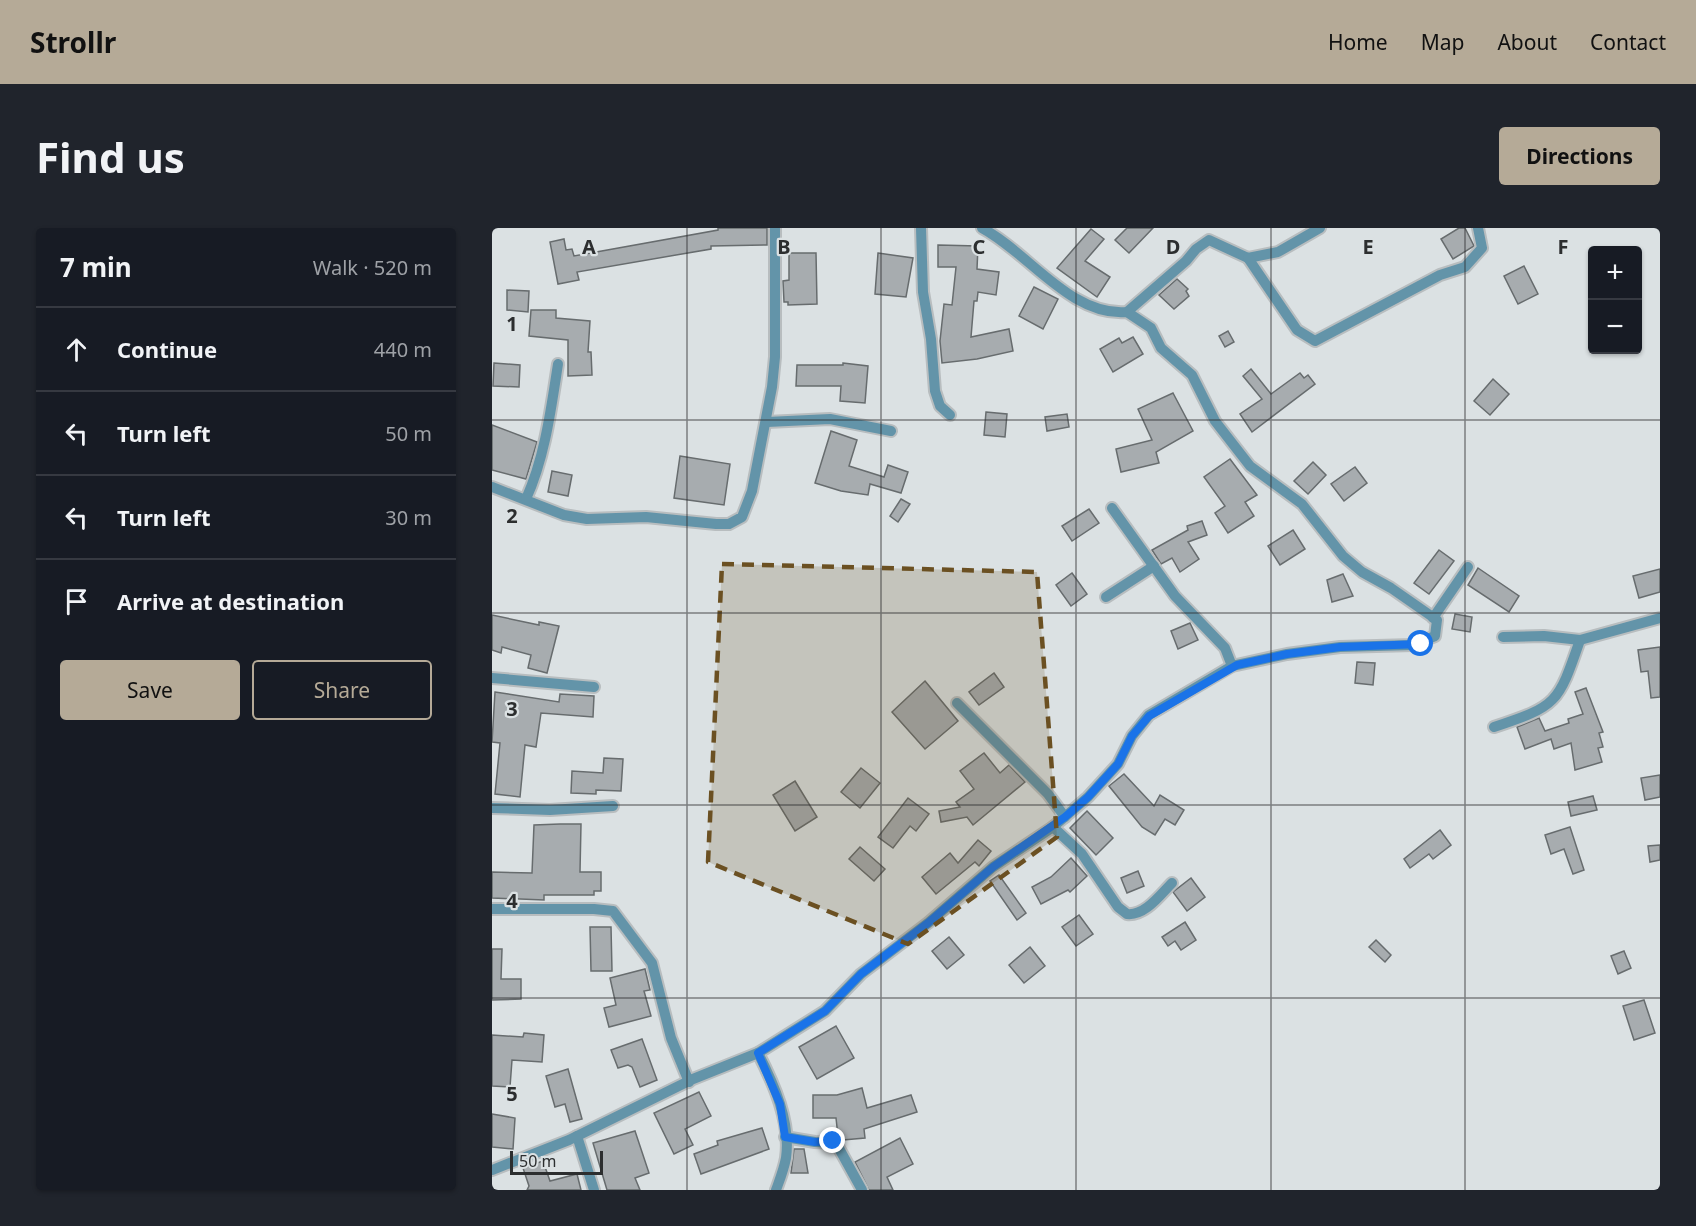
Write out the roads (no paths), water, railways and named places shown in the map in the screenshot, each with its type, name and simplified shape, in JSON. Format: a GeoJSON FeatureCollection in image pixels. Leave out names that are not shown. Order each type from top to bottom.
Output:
{"type":"FeatureCollection","features":[{"type":"Feature","properties":{"kind":"street"},"geometry":{"type":"LineString","coordinates":[[492,487],[564,515],[587,519],[646,517],[729,524],[742,517],[750,501],[768,422],[775,357],[775,228]]}},
{"type":"Feature","properties":{"kind":"street"},"geometry":{"type":"LineString","coordinates":[[921,228],[923,292],[931,339],[934,391],[940,406],[950,415]]}},
{"type":"Feature","properties":{"kind":"street"},"geometry":{"type":"LineString","coordinates":[[492,1170],[577,1136],[689,1082],[758,1053],[825,1011],[861,974],[928,923],[993,867],[1053,827],[1088,797],[1118,764],[1132,736],[1149,716],[1232,666],[1287,654],[1340,647],[1421,644],[1435,636],[1437,620],[1391,588],[1362,572],[1343,556],[1302,504],[1250,466],[1215,421],[1192,375],[1161,348],[1151,328],[1127,312],[1102,311],[1078,301],[1018,251],[982,228]]}},
{"type":"Feature","properties":{"kind":"street"},"geometry":{"type":"LineString","coordinates":[[1248,258],[1278,252],[1320,228]]}},
{"type":"Feature","properties":{"kind":"street"},"geometry":{"type":"LineString","coordinates":[[1127,312],[1196,249],[1209,240],[1248,258],[1297,330],[1314,341],[1440,275],[1465,267],[1482,248],[1478,228]]}},
{"type":"Feature","properties":{"kind":"street"},"geometry":{"type":"LineString","coordinates":[[526,499],[534,481],[545,440],[558,364]]}},
{"type":"Feature","properties":{"kind":"street"},"geometry":{"type":"LineString","coordinates":[[768,422],[830,419],[891,431]]}},
{"type":"Feature","properties":{"kind":"street"},"geometry":{"type":"LineString","coordinates":[[1112,508],[1174,596],[1226,648],[1232,666]]}},
{"type":"Feature","properties":{"kind":"street"},"geometry":{"type":"LineString","coordinates":[[1106,597],[1154,566]]}},
{"type":"Feature","properties":{"kind":"street"},"geometry":{"type":"LineString","coordinates":[[1433,618],[1468,567]]}},
{"type":"Feature","properties":{"kind":"street"},"geometry":{"type":"LineString","coordinates":[[1503,637],[1544,636],[1580,640],[1660,618]]}},
{"type":"Feature","properties":{"kind":"street"},"geometry":{"type":"LineString","coordinates":[[1494,727],[1538,713],[1549,706],[1566,681],[1580,640]]}},
{"type":"Feature","properties":{"kind":"street"},"geometry":{"type":"LineString","coordinates":[[492,678],[594,687]]}},
{"type":"Feature","properties":{"kind":"street"},"geometry":{"type":"LineString","coordinates":[[957,703],[1048,794],[1065,817]]}},
{"type":"Feature","properties":{"kind":"street"},"geometry":{"type":"LineString","coordinates":[[492,808],[550,810],[613,806]]}},
{"type":"Feature","properties":{"kind":"street"},"geometry":{"type":"LineString","coordinates":[[1053,827],[1082,854],[1118,907],[1127,914],[1139,913],[1172,884]]}},
{"type":"Feature","properties":{"kind":"street"},"geometry":{"type":"LineString","coordinates":[[492,909],[613,911],[652,963],[671,1038],[689,1082]]}},
{"type":"Feature","properties":{"kind":"street"},"geometry":{"type":"LineString","coordinates":[[758,1053],[780,1104],[785,1137],[786,1160],[777,1190]]}},
{"type":"Feature","properties":{"kind":"street"},"geometry":{"type":"LineString","coordinates":[[577,1136],[594,1190]]}},
{"type":"Feature","properties":{"kind":"street"},"geometry":{"type":"LineString","coordinates":[[785,1137],[836,1143],[862,1190]]}}]}
